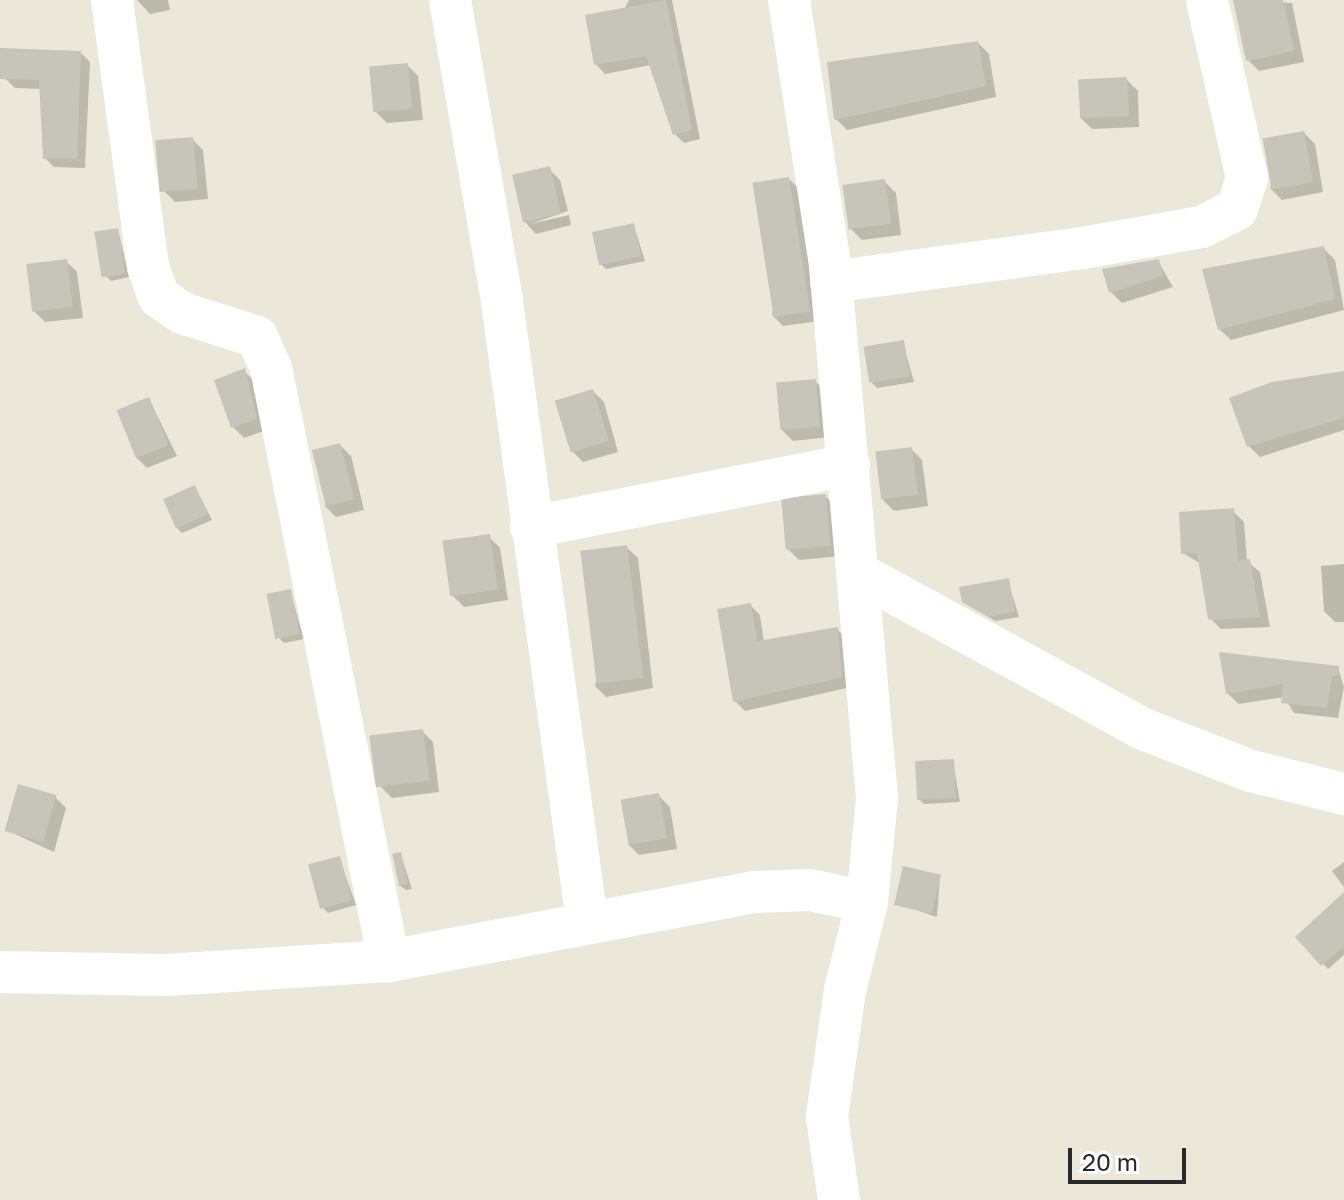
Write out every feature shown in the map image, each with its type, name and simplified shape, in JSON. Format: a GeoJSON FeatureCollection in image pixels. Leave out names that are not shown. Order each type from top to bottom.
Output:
{"type":"FeatureCollection","features":[{"type":"Feature","properties":{"kind":"street"},"geometry":{"type":"LineString","coordinates":[[112,0],[148,267],[159,297],[182,313],[257,337],[271,368],[389,961]]}},
{"type":"Feature","properties":{"kind":"street"},"geometry":{"type":"LineString","coordinates":[[450,0],[502,302],[587,921]]}},
{"type":"Feature","properties":{"kind":"street"},"geometry":{"type":"LineString","coordinates":[[789,0],[831,282],[860,574],[877,798],[867,902],[845,990],[827,1117],[839,1200]]}},
{"type":"Feature","properties":{"kind":"street"},"geometry":{"type":"LineString","coordinates":[[831,282],[1142,238],[1202,227],[1237,209],[1247,178],[1207,0]]}},
{"type":"Feature","properties":{"kind":"street"},"geometry":{"type":"LineString","coordinates":[[531,527],[849,465]]}},
{"type":"Feature","properties":{"kind":"street"},"geometry":{"type":"LineString","coordinates":[[860,574],[1143,729],[1251,771],[1344,794]]}},
{"type":"Feature","properties":{"kind":"street"},"geometry":{"type":"LineString","coordinates":[[0,972],[166,975],[389,961],[587,921],[754,892],[810,890],[867,902]]}},
{"type":"Feature","properties":{"kind":"building"},"geometry":{"type":"Polygon","coordinates":[[[666,0],[692,130],[673,135],[646,56],[594,65],[585,15],[666,0]]]}},
{"type":"Feature","properties":{"kind":"building"},"geometry":{"type":"Polygon","coordinates":[[[1233,0],[1283,0],[1294,51],[1246,61],[1233,0]]]}},
{"type":"Feature","properties":{"kind":"building"},"geometry":{"type":"Polygon","coordinates":[[[978,41],[986,86],[834,120],[827,62],[978,41]]]}},
{"type":"Feature","properties":{"kind":"building"},"geometry":{"type":"Polygon","coordinates":[[[0,48],[81,51],[77,159],[43,159],[39,80],[0,79],[0,48]]]}},
{"type":"Feature","properties":{"kind":"building"},"geometry":{"type":"Polygon","coordinates":[[[408,63],[412,109],[373,112],[369,66],[408,63]]]}},
{"type":"Feature","properties":{"kind":"building"},"geometry":{"type":"Polygon","coordinates":[[[1127,77],[1129,116],[1080,119],[1078,80],[1127,77]]]}},
{"type":"Feature","properties":{"kind":"building"},"geometry":{"type":"Polygon","coordinates":[[[1304,131],[1313,182],[1272,190],[1263,138],[1304,131]]]}},
{"type":"Feature","properties":{"kind":"building"},"geometry":{"type":"Polygon","coordinates":[[[193,137],[198,189],[160,192],[155,140],[193,137]]]}},
{"type":"Feature","properties":{"kind":"building"},"geometry":{"type":"Polygon","coordinates":[[[550,166],[561,214],[523,223],[512,175],[550,166]]]}},
{"type":"Feature","properties":{"kind":"building"},"geometry":{"type":"Polygon","coordinates":[[[789,177],[810,311],[774,317],[752,183],[789,177]]]}},
{"type":"Feature","properties":{"kind":"building"},"geometry":{"type":"Polygon","coordinates":[[[885,179],[891,224],[849,230],[842,185],[885,179]]]}},
{"type":"Feature","properties":{"kind":"building"},"geometry":{"type":"Polygon","coordinates":[[[634,223],[641,256],[599,265],[592,232],[634,223]]]}},
{"type":"Feature","properties":{"kind":"building"},"geometry":{"type":"Polygon","coordinates":[[[118,228],[125,273],[101,277],[94,232],[118,228]]]}},
{"type":"Feature","properties":{"kind":"building"},"geometry":{"type":"Polygon","coordinates":[[[1324,246],[1335,299],[1218,330],[1202,269],[1324,246]]]}},
{"type":"Feature","properties":{"kind":"building"},"geometry":{"type":"Polygon","coordinates":[[[67,259],[73,307],[32,312],[26,264],[67,259]]]}},
{"type":"Feature","properties":{"kind":"building"},"geometry":{"type":"Polygon","coordinates":[[[1159,259],[1163,276],[1109,293],[1102,269],[1159,259]]]}},
{"type":"Feature","properties":{"kind":"building"},"geometry":{"type":"Polygon","coordinates":[[[904,340],[910,377],[869,383],[864,346],[904,340]]]}},
{"type":"Feature","properties":{"kind":"building"},"geometry":{"type":"Polygon","coordinates":[[[245,368],[257,419],[231,428],[214,380],[245,368]]]}},
{"type":"Feature","properties":{"kind":"building"},"geometry":{"type":"Polygon","coordinates":[[[1344,371],[1344,418],[1247,447],[1229,398],[1272,382],[1344,371]]]}},
{"type":"Feature","properties":{"kind":"building"},"geometry":{"type":"Polygon","coordinates":[[[816,379],[820,427],[780,430],[776,382],[816,379]]]}},
{"type":"Feature","properties":{"kind":"building"},"geometry":{"type":"Polygon","coordinates":[[[593,389],[609,441],[571,452],[555,401],[593,389]]]}},
{"type":"Feature","properties":{"kind":"building"},"geometry":{"type":"Polygon","coordinates":[[[149,397],[168,445],[136,458],[117,410],[149,397]]]}},
{"type":"Feature","properties":{"kind":"building"},"geometry":{"type":"Polygon","coordinates":[[[340,443],[354,499],[326,506],[312,450],[340,443]]]}},
{"type":"Feature","properties":{"kind":"building"},"geometry":{"type":"Polygon","coordinates":[[[912,447],[918,495],[881,499],[875,452],[912,447]]]}},
{"type":"Feature","properties":{"kind":"building"},"geometry":{"type":"Polygon","coordinates":[[[195,485],[208,514],[176,528],[163,499],[195,485]]]}},
{"type":"Feature","properties":{"kind":"building"},"geometry":{"type":"Polygon","coordinates":[[[826,494],[831,546],[786,550],[781,498],[826,494]]]}},
{"type":"Feature","properties":{"kind":"building"},"geometry":{"type":"Polygon","coordinates":[[[1234,508],[1238,561],[1250,559],[1260,617],[1208,619],[1197,553],[1181,554],[1179,512],[1234,508]]]}},
{"type":"Feature","properties":{"kind":"building"},"geometry":{"type":"Polygon","coordinates":[[[490,534],[498,589],[450,596],[442,541],[490,534]]]}},
{"type":"Feature","properties":{"kind":"building"},"geometry":{"type":"Polygon","coordinates":[[[627,545],[643,678],[597,684],[580,551],[627,545]]]}},
{"type":"Feature","properties":{"kind":"building"},"geometry":{"type":"Polygon","coordinates":[[[1009,578],[1015,612],[988,617],[962,602],[959,587],[1009,578]]]}},
{"type":"Feature","properties":{"kind":"building"},"geometry":{"type":"Polygon","coordinates":[[[291,589],[300,634],[275,639],[266,594],[291,589]]]}},
{"type":"Feature","properties":{"kind":"building"},"geometry":{"type":"Polygon","coordinates":[[[751,603],[757,641],[838,627],[842,677],[733,702],[717,609],[751,603]]]}},
{"type":"Feature","properties":{"kind":"building"},"geometry":{"type":"Polygon","coordinates":[[[1219,652],[1339,666],[1339,675],[1332,677],[1327,708],[1281,703],[1283,684],[1226,694],[1219,652]]]}},
{"type":"Feature","properties":{"kind":"building"},"geometry":{"type":"Polygon","coordinates":[[[423,729],[429,781],[376,787],[369,736],[423,729]]]}},
{"type":"Feature","properties":{"kind":"building"},"geometry":{"type":"Polygon","coordinates":[[[954,759],[956,798],[917,800],[915,761],[954,759]]]}},
{"type":"Feature","properties":{"kind":"building"},"geometry":{"type":"Polygon","coordinates":[[[18,784],[56,795],[43,842],[4,831],[18,784]]]}},
{"type":"Feature","properties":{"kind":"building"},"geometry":{"type":"Polygon","coordinates":[[[659,793],[667,838],[629,845],[621,800],[659,793]]]}},
{"type":"Feature","properties":{"kind":"building"},"geometry":{"type":"Polygon","coordinates":[[[401,852],[408,884],[399,886],[392,854],[401,852]]]}},
{"type":"Feature","properties":{"kind":"building"},"geometry":{"type":"Polygon","coordinates":[[[340,856],[352,900],[320,909],[308,865],[340,856]]]}},
{"type":"Feature","properties":{"kind":"building"},"geometry":{"type":"Polygon","coordinates":[[[903,866],[941,875],[932,914],[894,905],[903,866]]]}},
{"type":"Feature","properties":{"kind":"building"},"geometry":{"type":"Polygon","coordinates":[[[1344,892],[1344,946],[1321,966],[1295,937],[1344,892]]]}}]}
